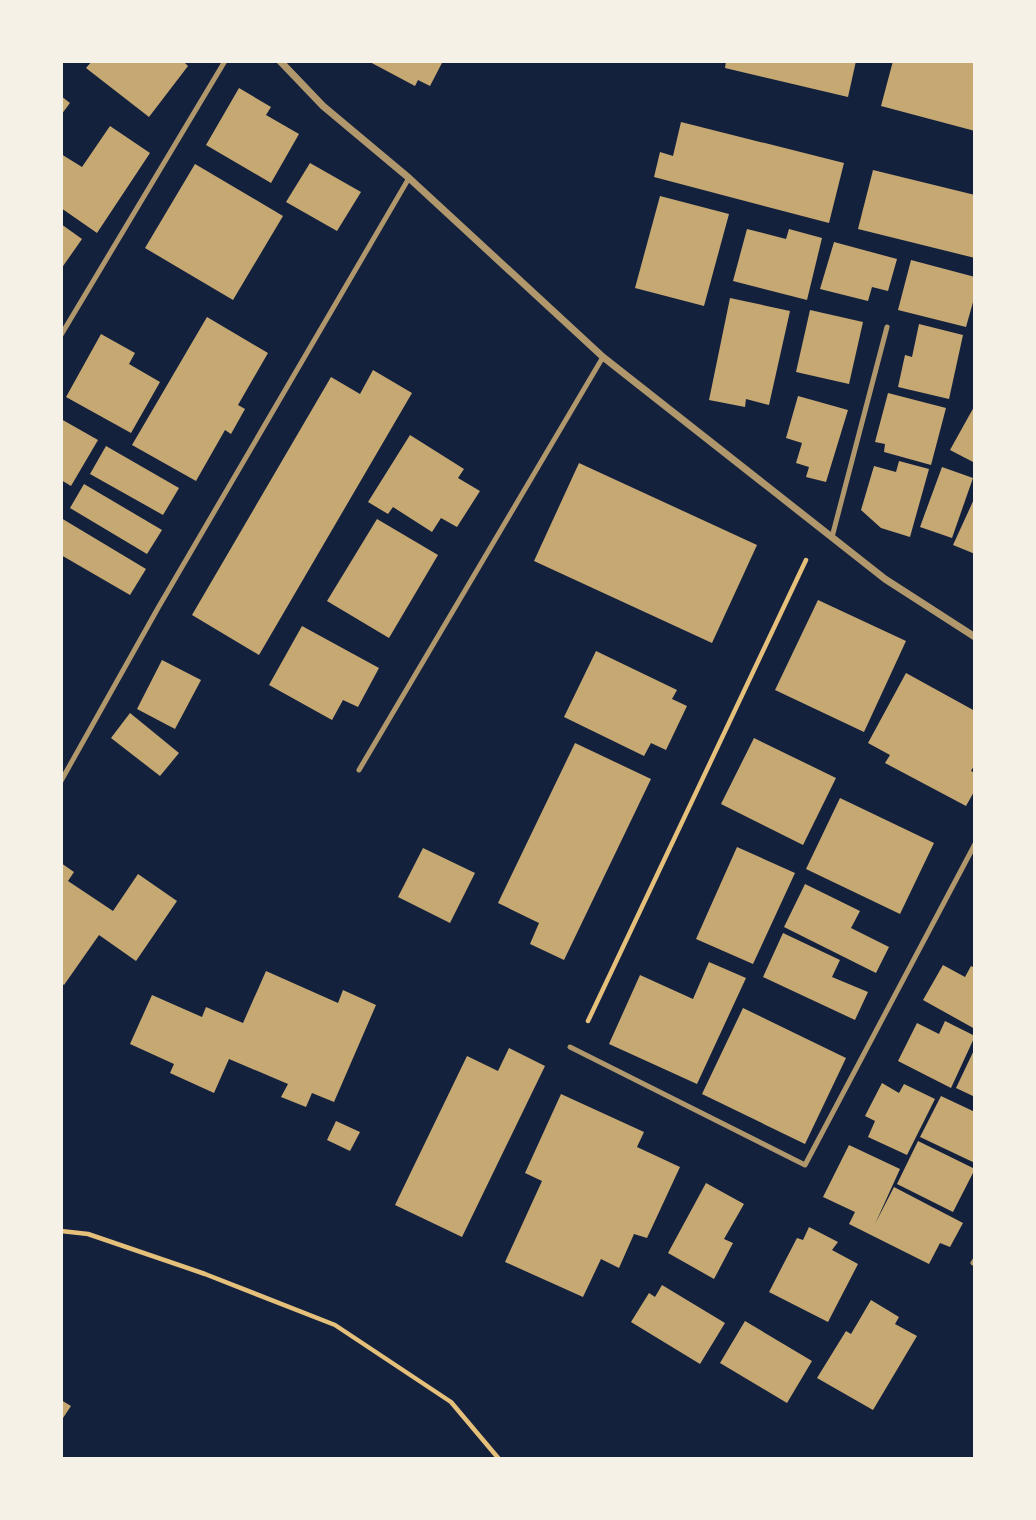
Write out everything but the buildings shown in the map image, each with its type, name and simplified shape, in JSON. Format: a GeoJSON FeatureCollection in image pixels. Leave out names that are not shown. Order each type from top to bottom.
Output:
{"type":"FeatureCollection","features":[{"type":"Feature","properties":{"kind":"street"},"geometry":{"type":"LineString","coordinates":[[280,61],[323,106],[409,178],[603,357],[885,579],[975,638]]}},
{"type":"Feature","properties":{"kind":"lane"},"geometry":{"type":"LineString","coordinates":[[61,335],[225,61]]}},
{"type":"Feature","properties":{"kind":"lane"},"geometry":{"type":"LineString","coordinates":[[61,780],[158,608],[409,178]]}},
{"type":"Feature","properties":{"kind":"lane"},"geometry":{"type":"LineString","coordinates":[[832,537],[887,327]]}},
{"type":"Feature","properties":{"kind":"lane"},"geometry":{"type":"LineString","coordinates":[[359,770],[603,357]]}},
{"type":"Feature","properties":{"kind":"lane"},"geometry":{"type":"LineString","coordinates":[[570,1047],[806,1165],[975,844]]}},
{"type":"Feature","properties":{"kind":"path"},"geometry":{"type":"LineString","coordinates":[[588,1021],[809,553]]}},
{"type":"Feature","properties":{"kind":"path"},"geometry":{"type":"LineString","coordinates":[[61,1231],[88,1234],[205,1274],[335,1325],[450,1402],[499,1459]]}}]}
